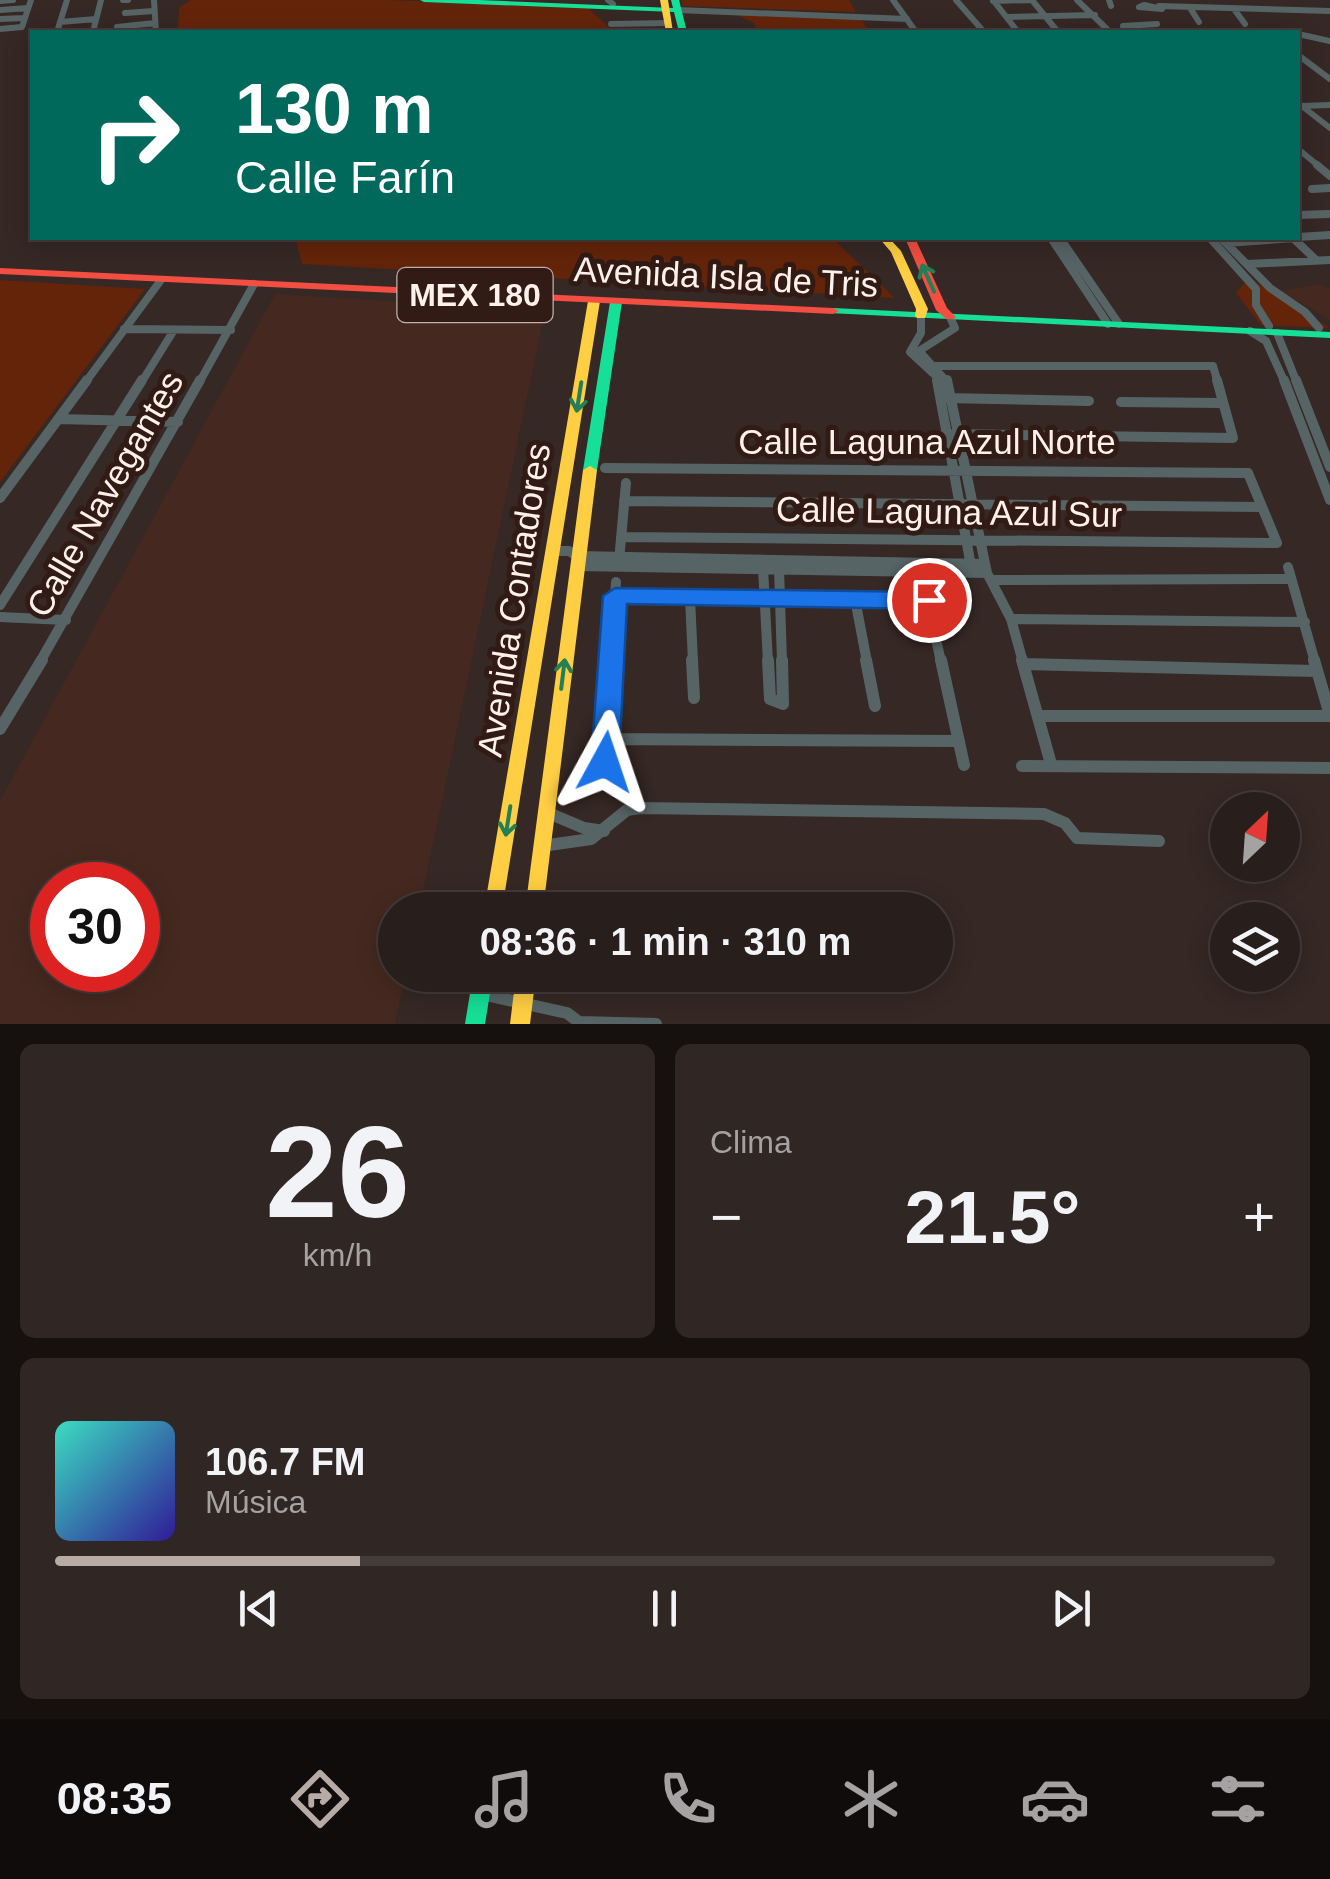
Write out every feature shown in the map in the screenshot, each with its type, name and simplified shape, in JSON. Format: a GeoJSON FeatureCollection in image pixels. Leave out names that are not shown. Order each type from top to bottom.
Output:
{"type":"FeatureCollection","features":[{"type":"Feature","properties":{"kind":"main road"},"geometry":{"type":"LineString","coordinates":[[424,0],[670,11]]}},
{"type":"Feature","properties":{"kind":"main road"},"geometry":{"type":"LineString","coordinates":[[506,0],[610,2],[670,11]]}},
{"type":"Feature","properties":{"kind":"main road"},"geometry":{"type":"LineString","coordinates":[[886,240],[896,251],[922,318]]}},
{"type":"Feature","properties":{"kind":"main road"},"geometry":{"type":"LineString","coordinates":[[911,240],[949,318]]}},
{"type":"Feature","properties":{"kind":"main road","name":"Avenida Isla de Tris"},"geometry":{"type":"LineString","coordinates":[[0,268],[161,280],[922,318]]}},
{"type":"Feature","properties":{"kind":"main road","name":"Avenida Isla de Tris"},"geometry":{"type":"LineString","coordinates":[[0,268],[922,318],[1112,321],[1324,332]]}},
{"type":"Feature","properties":{"kind":"main road","name":"Avenida Contadores"},"geometry":{"type":"LineString","coordinates":[[497,892],[594,301]]}},
{"type":"Feature","properties":{"kind":"main road","name":"Avenida Contadores"},"geometry":{"type":"LineString","coordinates":[[536,892],[577,561],[616,302]]}},
{"type":"Feature","properties":{"kind":"main road","name":"Avenida Isla de Tris"},"geometry":{"type":"LineString","coordinates":[[949,318],[1273,329]]}},
{"type":"Feature","properties":{"kind":"main road"},"geometry":{"type":"LineString","coordinates":[[520,1024],[524,992]]}},
{"type":"Feature","properties":{"kind":"main road"},"geometry":{"type":"LineString","coordinates":[[475,1024],[480,994]]}},
{"type":"Feature","properties":{"kind":"street"},"geometry":{"type":"LineString","coordinates":[[0,1],[13,0]]}},
{"type":"Feature","properties":{"kind":"street"},"geometry":{"type":"LineString","coordinates":[[58,30],[66,0]]}},
{"type":"Feature","properties":{"kind":"street"},"geometry":{"type":"LineString","coordinates":[[93,30],[101,0]]}},
{"type":"Feature","properties":{"kind":"street"},"geometry":{"type":"LineString","coordinates":[[154,0],[156,30]]}},
{"type":"Feature","properties":{"kind":"street"},"geometry":{"type":"LineString","coordinates":[[892,0],[912,30]]}},
{"type":"Feature","properties":{"kind":"street"},"geometry":{"type":"LineString","coordinates":[[956,0],[982,30]]}},
{"type":"Feature","properties":{"kind":"street"},"geometry":{"type":"LineString","coordinates":[[993,0],[1032,0],[1056,30]]}},
{"type":"Feature","properties":{"kind":"street"},"geometry":{"type":"LineString","coordinates":[[993,0],[1017,30]]}},
{"type":"Feature","properties":{"kind":"street"},"geometry":{"type":"LineString","coordinates":[[1077,0],[1108,30]]}},
{"type":"Feature","properties":{"kind":"street"},"geometry":{"type":"LineString","coordinates":[[0,10],[30,4]]}},
{"type":"Feature","properties":{"kind":"street"},"geometry":{"type":"LineString","coordinates":[[0,29],[22,27],[30,4]]}},
{"type":"Feature","properties":{"kind":"street"},"geometry":{"type":"LineString","coordinates":[[1148,24],[1144,5],[1328,13]]}},
{"type":"Feature","properties":{"kind":"street"},"geometry":{"type":"LineString","coordinates":[[1123,26],[1148,24],[1158,28],[1156,6]]}},
{"type":"Feature","properties":{"kind":"street"},"geometry":{"type":"LineString","coordinates":[[1191,9],[1204,28]]}},
{"type":"Feature","properties":{"kind":"street"},"geometry":{"type":"LineString","coordinates":[[1235,10],[1245,24]]}},
{"type":"Feature","properties":{"kind":"street"},"geometry":{"type":"LineString","coordinates":[[125,13],[154,11]]}},
{"type":"Feature","properties":{"kind":"street"},"geometry":{"type":"LineString","coordinates":[[611,24],[642,23],[670,11],[902,16]]}},
{"type":"Feature","properties":{"kind":"street"},"geometry":{"type":"LineString","coordinates":[[1007,17],[1095,16]]}},
{"type":"Feature","properties":{"kind":"street"},"geometry":{"type":"LineString","coordinates":[[0,20],[25,18]]}},
{"type":"Feature","properties":{"kind":"street"},"geometry":{"type":"LineString","coordinates":[[60,22],[96,19]]}},
{"type":"Feature","properties":{"kind":"street"},"geometry":{"type":"LineString","coordinates":[[117,27],[155,23]]}},
{"type":"Feature","properties":{"kind":"street"},"geometry":{"type":"LineString","coordinates":[[642,23],[644,30]]}},
{"type":"Feature","properties":{"kind":"street"},"geometry":{"type":"LineString","coordinates":[[1300,34],[1327,39]]}},
{"type":"Feature","properties":{"kind":"street"},"geometry":{"type":"LineString","coordinates":[[1300,56],[1330,79]]}},
{"type":"Feature","properties":{"kind":"street"},"geometry":{"type":"LineString","coordinates":[[1300,104],[1330,105]]}},
{"type":"Feature","properties":{"kind":"street"},"geometry":{"type":"LineString","coordinates":[[1300,104],[1330,128]]}},
{"type":"Feature","properties":{"kind":"street"},"geometry":{"type":"LineString","coordinates":[[1300,143],[1330,176]]}},
{"type":"Feature","properties":{"kind":"street"},"geometry":{"type":"LineString","coordinates":[[1300,150],[1330,168]]}},
{"type":"Feature","properties":{"kind":"street"},"geometry":{"type":"LineString","coordinates":[[1300,161],[1315,160]]}},
{"type":"Feature","properties":{"kind":"street"},"geometry":{"type":"LineString","coordinates":[[1300,194],[1330,188]]}},
{"type":"Feature","properties":{"kind":"street"},"geometry":{"type":"LineString","coordinates":[[1300,215],[1328,214]]}},
{"type":"Feature","properties":{"kind":"street"},"geometry":{"type":"LineString","coordinates":[[1300,237],[1330,235]]}},
{"type":"Feature","properties":{"kind":"street"},"geometry":{"type":"LineString","coordinates":[[1052,240],[1112,321]]}},
{"type":"Feature","properties":{"kind":"street"},"geometry":{"type":"LineString","coordinates":[[1061,240],[1112,321]]}},
{"type":"Feature","properties":{"kind":"street"},"geometry":{"type":"LineString","coordinates":[[1212,240],[1256,289],[1256,306],[1273,329],[1278,353],[1328,463]]}},
{"type":"Feature","properties":{"kind":"street"},"geometry":{"type":"LineString","coordinates":[[1223,240],[1270,288],[1305,312],[1324,332]]}},
{"type":"Feature","properties":{"kind":"street"},"geometry":{"type":"LineString","coordinates":[[1299,240],[1316,260]]}},
{"type":"Feature","properties":{"kind":"street"},"geometry":{"type":"LineString","coordinates":[[1248,264],[1301,265],[1330,260]]}},
{"type":"Feature","properties":{"kind":"street"},"geometry":{"type":"LineString","coordinates":[[0,498],[161,280]]}},
{"type":"Feature","properties":{"kind":"street","name":"Calle Navegantes"},"geometry":{"type":"LineString","coordinates":[[0,729],[66,620],[254,284]]}},
{"type":"Feature","properties":{"kind":"street"},"geometry":{"type":"LineString","coordinates":[[1256,289],[1270,288]]}},
{"type":"Feature","properties":{"kind":"street"},"geometry":{"type":"LineString","coordinates":[[922,318],[910,352],[936,376],[945,398],[957,434],[988,572],[1012,619],[1052,764]]}},
{"type":"Feature","properties":{"kind":"street"},"geometry":{"type":"LineString","coordinates":[[949,318],[919,351],[946,380],[944,434],[971,568]]}},
{"type":"Feature","properties":{"kind":"street"},"geometry":{"type":"LineString","coordinates":[[124,329],[230,330]]}},
{"type":"Feature","properties":{"kind":"street"},"geometry":{"type":"LineString","coordinates":[[0,605],[174,330]]}},
{"type":"Feature","properties":{"kind":"street"},"geometry":{"type":"LineString","coordinates":[[1250,331],[1278,353]]}},
{"type":"Feature","properties":{"kind":"street"},"geometry":{"type":"LineString","coordinates":[[936,366],[1214,364],[1234,438],[944,434]]}},
{"type":"Feature","properties":{"kind":"street"},"geometry":{"type":"LineString","coordinates":[[1285,367],[1330,500]]}},
{"type":"Feature","properties":{"kind":"street"},"geometry":{"type":"LineString","coordinates":[[945,398],[1089,402]]}},
{"type":"Feature","properties":{"kind":"street"},"geometry":{"type":"LineString","coordinates":[[1121,402],[1222,403]]}},
{"type":"Feature","properties":{"kind":"street"},"geometry":{"type":"LineString","coordinates":[[58,419],[178,422]]}},
{"type":"Feature","properties":{"kind":"street"},"geometry":{"type":"LineString","coordinates":[[1314,458],[1328,463]]}},
{"type":"Feature","properties":{"kind":"street","name":"Calle Laguna Azul Norte"},"geometry":{"type":"LineString","coordinates":[[605,468],[1248,473],[1262,507]]}},
{"type":"Feature","properties":{"kind":"street"},"geometry":{"type":"LineString","coordinates":[[620,550],[626,482]]}},
{"type":"Feature","properties":{"kind":"street"},"geometry":{"type":"LineString","coordinates":[[624,501],[1262,507]]}},
{"type":"Feature","properties":{"kind":"street","name":"Calle Laguna Azul Sur"},"geometry":{"type":"LineString","coordinates":[[621,537],[1276,543],[1262,507]]}},
{"type":"Feature","properties":{"kind":"street"},"geometry":{"type":"LineString","coordinates":[[553,551],[577,561],[971,568],[988,572],[1289,573],[1330,716],[1038,716]]}},
{"type":"Feature","properties":{"kind":"street"},"geometry":{"type":"LineString","coordinates":[[738,563],[763,568],[816,565]]}},
{"type":"Feature","properties":{"kind":"street"},"geometry":{"type":"LineString","coordinates":[[763,568],[770,699],[783,704],[779,568]]}},
{"type":"Feature","properties":{"kind":"street"},"geometry":{"type":"LineString","coordinates":[[923,581],[964,764]]}},
{"type":"Feature","properties":{"kind":"street"},"geometry":{"type":"LineString","coordinates":[[605,762],[616,589],[690,598],[929,600]]}},
{"type":"Feature","properties":{"kind":"street"},"geometry":{"type":"LineString","coordinates":[[690,598],[694,698]]}},
{"type":"Feature","properties":{"kind":"street"},"geometry":{"type":"LineString","coordinates":[[855,599],[875,706]]}},
{"type":"Feature","properties":{"kind":"street"},"geometry":{"type":"LineString","coordinates":[[0,617],[66,620]]}},
{"type":"Feature","properties":{"kind":"street"},"geometry":{"type":"LineString","coordinates":[[1012,619],[1304,622]]}},
{"type":"Feature","properties":{"kind":"street"},"geometry":{"type":"LineString","coordinates":[[768,650],[784,649]]}},
{"type":"Feature","properties":{"kind":"street"},"geometry":{"type":"LineString","coordinates":[[1023,664],[1317,671]]}},
{"type":"Feature","properties":{"kind":"street"},"geometry":{"type":"LineString","coordinates":[[607,739],[958,741]]}},
{"type":"Feature","properties":{"kind":"street"},"geometry":{"type":"LineString","coordinates":[[1022,766],[1330,768]]}},
{"type":"Feature","properties":{"kind":"street"},"geometry":{"type":"LineString","coordinates":[[542,846],[591,839],[627,810],[641,808],[1044,814],[1064,823],[1077,838],[1159,841]]}},
{"type":"Feature","properties":{"kind":"street"},"geometry":{"type":"LineString","coordinates":[[546,812],[584,828],[605,830]]}},
{"type":"Feature","properties":{"kind":"street"},"geometry":{"type":"LineString","coordinates":[[480,994],[567,1013],[578,1023],[656,1024]]}},
{"type":"Feature","properties":{"kind":"shaded area"},"geometry":{"type":"Polygon","coordinates":[[[191,0],[389,0],[588,8],[612,30],[178,30],[179,8],[191,0]]]}},
{"type":"Feature","properties":{"kind":"shaded area"},"geometry":{"type":"Polygon","coordinates":[[[681,0],[849,0],[856,12],[683,6],[681,0]]]}},
{"type":"Feature","properties":{"kind":"shaded area"},"geometry":{"type":"Polygon","coordinates":[[[733,13],[861,19],[868,29],[756,30],[754,23],[733,13]]]}},
{"type":"Feature","properties":{"kind":"shaded area"},"geometry":{"type":"Polygon","coordinates":[[[296,240],[834,240],[895,298],[302,264],[296,240]]]}},
{"type":"Feature","properties":{"kind":"shaded area"},"geometry":{"type":"Polygon","coordinates":[[[1249,278],[1330,328],[1261,325],[1236,293],[1249,278]]]}},
{"type":"Feature","properties":{"kind":"shaded area"},"geometry":{"type":"Polygon","coordinates":[[[0,280],[145,289],[0,482],[0,280]]]}},
{"type":"Feature","properties":{"kind":"shaded area"},"geometry":{"type":"Polygon","coordinates":[[[1319,284],[1330,289],[1330,319],[1280,291],[1319,284]]]}},
{"type":"Feature","properties":{"kind":"shaded area"},"geometry":{"type":"Polygon","coordinates":[[[275,294],[545,311],[423,892],[378,892],[378,992],[402,992],[395,1024],[0,1024],[0,801],[275,294]]]}},
{"type":"Feature","properties":{"kind":"traffic: fast"},"geometry":{"type":"LineString","coordinates":[[424,0],[677,10]]}},
{"type":"Feature","properties":{"kind":"traffic: fast"},"geometry":{"type":"LineString","coordinates":[[675,0],[682,30]]}},
{"type":"Feature","properties":{"kind":"traffic: fast"},"geometry":{"type":"LineString","coordinates":[[590,470],[616,302]]}},
{"type":"Feature","properties":{"kind":"traffic: fast"},"geometry":{"type":"LineString","coordinates":[[833,311],[1330,335]]}},
{"type":"Feature","properties":{"kind":"traffic: fast"},"geometry":{"type":"LineString","coordinates":[[475,1024],[480,992]]}},
{"type":"Feature","properties":{"kind":"traffic: slow"},"geometry":{"type":"LineString","coordinates":[[664,0],[670,30]]}},
{"type":"Feature","properties":{"kind":"traffic: slow"},"geometry":{"type":"LineString","coordinates":[[886,240],[896,251],[922,309],[921,316]]}},
{"type":"Feature","properties":{"kind":"traffic: slow"},"geometry":{"type":"LineString","coordinates":[[496,892],[594,301]]}},
{"type":"Feature","properties":{"kind":"traffic: slow"},"geometry":{"type":"LineString","coordinates":[[536,892],[590,470]]}},
{"type":"Feature","properties":{"kind":"traffic: slow"},"geometry":{"type":"LineString","coordinates":[[520,1024],[524,992]]}},
{"type":"Feature","properties":{"kind":"traffic: jam"},"geometry":{"type":"LineString","coordinates":[[911,240],[942,310],[950,317]]}},
{"type":"Feature","properties":{"kind":"traffic: jam"},"geometry":{"type":"LineString","coordinates":[[0,271],[833,311]]}},
{"type":"Feature","properties":{"kind":"route"},"geometry":{"type":"LineString","coordinates":[[605,762],[615,596],[929,600]]}}]}
